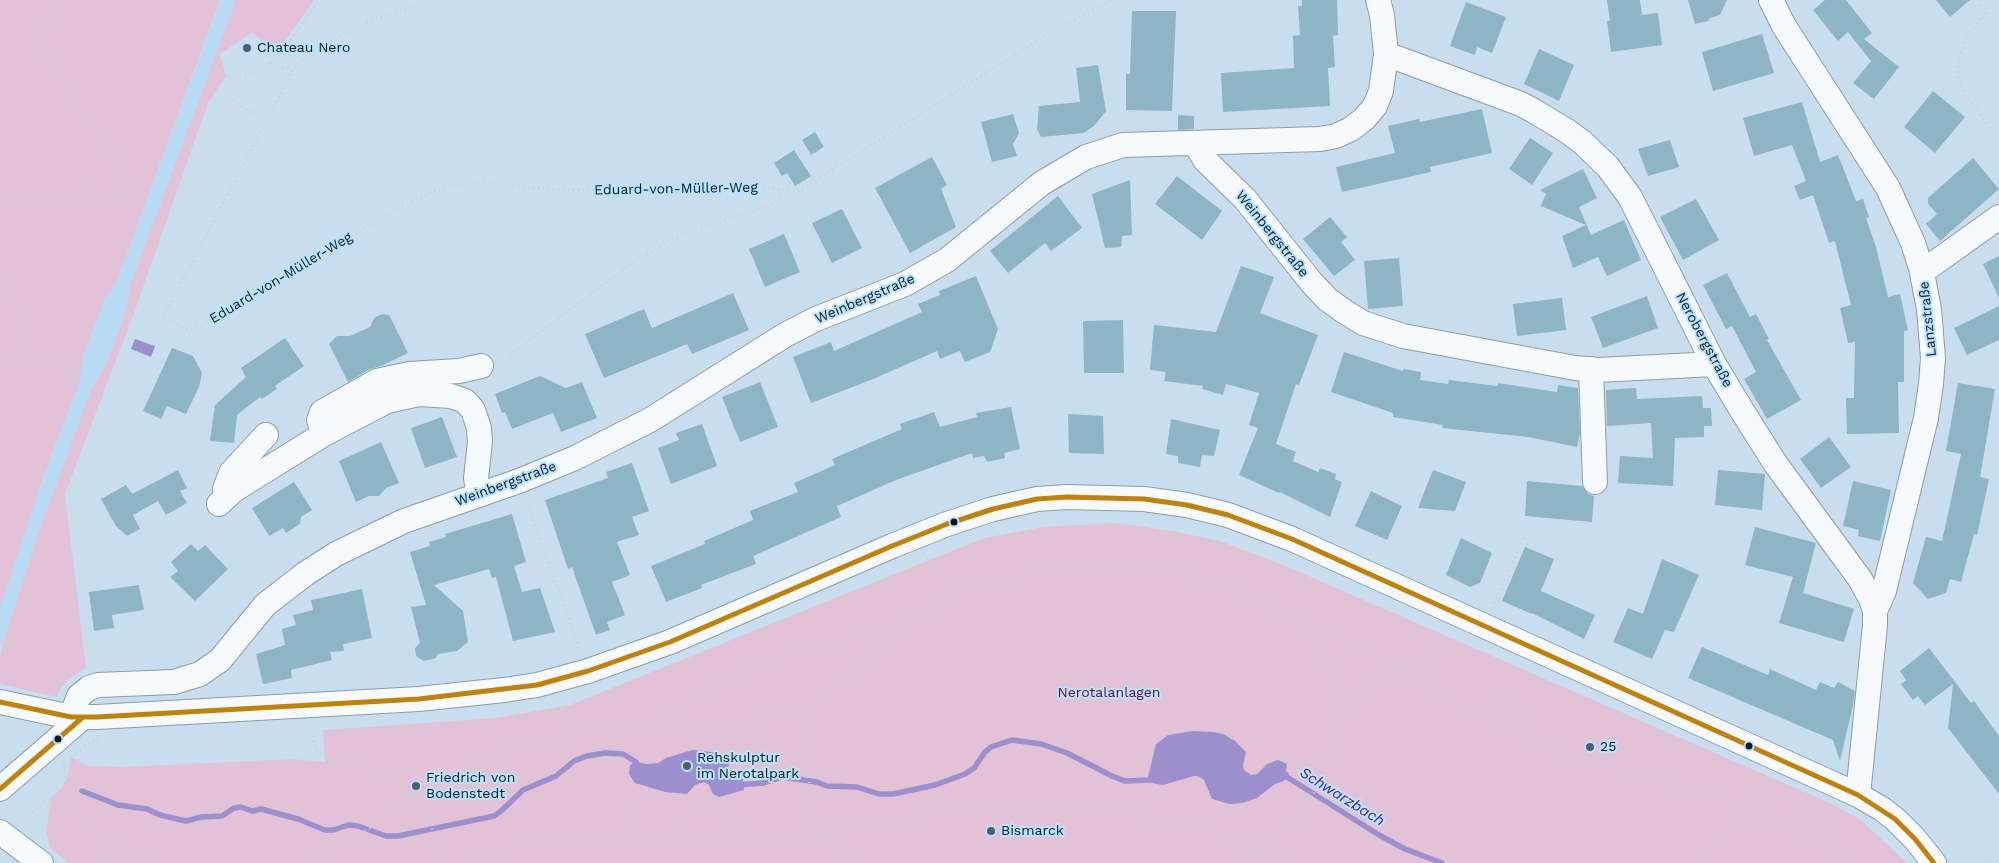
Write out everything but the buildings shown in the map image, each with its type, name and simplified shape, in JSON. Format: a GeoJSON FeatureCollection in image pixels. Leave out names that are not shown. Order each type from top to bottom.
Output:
{"type":"FeatureCollection","features":[{"type":"Feature","properties":{"kind":"street"},"geometry":{"type":"LineString","coordinates":[[1195,143],[1320,139],[1344,133],[1364,119],[1375,106],[1381,91],[1386,54],[1382,15],[1378,0]]}},
{"type":"Feature","properties":{"kind":"street","name":"Lanzstraße"},"geometry":{"type":"LineString","coordinates":[[1771,0],[1784,26],[1888,188],[1905,222],[1922,272],[1929,309],[1933,358],[1926,418],[1884,591],[1874,611]]}},
{"type":"Feature","properties":{"kind":"street","name":"Nerobergstraße"},"geometry":{"type":"LineString","coordinates":[[1386,54],[1521,104],[1582,142],[1608,167],[1630,197],[1714,364],[1775,463],[1863,584],[1874,611],[1874,640],[1858,795]]}},
{"type":"Feature","properties":{"kind":"street","name":"Weinbergstraße"},"geometry":{"type":"LineString","coordinates":[[76,717],[79,696],[89,688],[98,685],[174,682],[200,674],[220,660],[265,605],[305,574],[336,554],[384,530],[519,481],[575,458],[650,420],[746,359],[808,323],[887,292],[947,260],[1042,183],[1086,157],[1123,145],[1195,143],[1205,160],[1246,199],[1312,283],[1327,299],[1345,312],[1382,330],[1403,336],[1591,370],[1714,364]]}},
{"type":"Feature","properties":{"kind":"street"},"geometry":{"type":"LineString","coordinates":[[1922,272],[1999,217]]}},
{"type":"Feature","properties":{"kind":"street"},"geometry":{"type":"LineString","coordinates":[[324,434],[319,420],[322,412],[376,381],[409,374],[459,371],[481,366]]}},
{"type":"Feature","properties":{"kind":"street"},"geometry":{"type":"LineString","coordinates":[[1591,370],[1595,482]]}},
{"type":"Feature","properties":{"kind":"street"},"geometry":{"type":"LineString","coordinates":[[266,435],[231,473],[225,489],[224,499],[324,434],[387,401],[406,396],[435,394],[451,396],[465,401],[473,410],[479,428],[480,442],[476,478],[479,494]]}},
{"type":"Feature","properties":{"kind":"street"},"geometry":{"type":"LineString","coordinates":[[0,702],[76,717],[419,699],[512,689],[544,683],[588,671],[670,642],[910,539],[974,514],[1037,499],[1111,497],[1144,499],[1188,505],[1228,515],[1292,539],[1858,795],[1895,819],[1915,839],[1934,863]]}},
{"type":"Feature","properties":{"kind":"street"},"geometry":{"type":"LineString","coordinates":[[0,789],[60,751],[76,717]]}},
{"type":"Feature","properties":{"kind":"street"},"geometry":{"type":"LineString","coordinates":[[3,833],[41,863]]}},
{"type":"Feature","properties":{"kind":"path"},"geometry":{"type":"LineString","coordinates":[[60,0],[48,18],[46,57],[106,145],[120,159],[129,182],[122,196]]}},
{"type":"Feature","properties":{"kind":"path"},"geometry":{"type":"LineString","coordinates":[[240,78],[270,63],[278,56],[319,0]]}},
{"type":"Feature","properties":{"kind":"path","name":"Eduard-von-Müller-Weg"},"geometry":{"type":"LineString","coordinates":[[434,0],[370,21],[313,50],[295,66],[163,317],[185,329],[201,326],[231,310],[406,204],[438,190],[462,184],[492,183],[557,190],[727,187],[800,190]]}},
{"type":"Feature","properties":{"kind":"path"},"geometry":{"type":"LineString","coordinates":[[510,355],[632,262],[676,237],[756,210],[800,190],[1051,32],[1113,0]]}},
{"type":"Feature","properties":{"kind":"path"},"geometry":{"type":"LineString","coordinates":[[1979,0],[1986,14],[1982,19],[1980,18],[1973,31],[1970,30],[1965,41],[1959,58],[1958,78],[1965,96],[1973,102],[1999,143]]}},
{"type":"Feature","properties":{"kind":"path"},"geometry":{"type":"LineString","coordinates":[[270,63],[272,67],[292,71]]}},
{"type":"Feature","properties":{"kind":"path"},"geometry":{"type":"LineString","coordinates":[[226,93],[243,108],[267,118]]}},
{"type":"Feature","properties":{"kind":"path"},"geometry":{"type":"LineString","coordinates":[[0,198],[84,192],[122,196],[140,217]]}},
{"type":"Feature","properties":{"kind":"path"},"geometry":{"type":"LineString","coordinates":[[0,272],[19,309],[28,356]]}},
{"type":"Feature","properties":{"kind":"path"},"geometry":{"type":"LineString","coordinates":[[0,365],[8,367],[28,356],[81,370]]}},
{"type":"Feature","properties":{"kind":"path"},"geometry":{"type":"LineString","coordinates":[[519,481],[588,671]]}},
{"type":"Feature","properties":{"kind":"path"},"geometry":{"type":"LineString","coordinates":[[1338,714],[1357,697],[1376,684],[1460,640],[1490,614],[1527,530]]}},
{"type":"Feature","properties":{"kind":"path"},"geometry":{"type":"LineString","coordinates":[[910,539],[960,594]]}},
{"type":"Feature","properties":{"kind":"path"},"geometry":{"type":"LineString","coordinates":[[303,863],[342,846],[416,798],[475,764],[527,744],[574,734],[608,731],[646,731],[744,723],[793,713],[812,706],[830,694],[892,633],[914,618],[960,594],[997,581],[1060,567],[1106,566],[1186,576],[1246,595],[1347,640],[1482,717],[1520,736],[1568,755],[1704,793],[1746,808],[1821,840],[1840,851],[1855,863]]}},
{"type":"Feature","properties":{"kind":"path"},"geometry":{"type":"LineString","coordinates":[[1231,863],[1285,828],[1299,816],[1323,778],[1336,737],[1337,700],[1323,650],[1308,623]]}},
{"type":"Feature","properties":{"kind":"path"},"geometry":{"type":"LineString","coordinates":[[646,731],[666,716],[711,689],[775,658],[816,644],[892,633]]}},
{"type":"Feature","properties":{"kind":"path"},"geometry":{"type":"LineString","coordinates":[[1482,717],[1487,708],[1494,703],[1502,700],[1513,702],[1520,710],[1522,718],[1520,736]]}},
{"type":"Feature","properties":{"kind":"path"},"geometry":{"type":"LineString","coordinates":[[812,706],[809,790],[812,810],[824,833],[852,863]]}},
{"type":"Feature","properties":{"kind":"path"},"geometry":{"type":"LineString","coordinates":[[66,779],[73,772],[74,754],[103,734]]}},
{"type":"Feature","properties":{"kind":"path"},"geometry":{"type":"LineString","coordinates":[[313,736],[315,747],[320,752],[330,758],[372,770],[403,787],[416,798],[428,818],[446,863]]}},
{"type":"Feature","properties":{"kind":"path"},"geometry":{"type":"LineString","coordinates":[[60,751],[66,779],[66,791],[78,816],[101,838],[116,848],[157,863]]}},
{"type":"Feature","properties":{"kind":"path"},"geometry":{"type":"LineString","coordinates":[[1746,808],[1759,777]]}},
{"type":"Feature","properties":{"kind":"path"},"geometry":{"type":"LineString","coordinates":[[622,847],[629,821],[649,788]]}},
{"type":"Feature","properties":{"kind":"path"},"geometry":{"type":"LineString","coordinates":[[3,833],[46,801],[66,791]]}},
{"type":"Feature","properties":{"kind":"path"},"geometry":{"type":"LineString","coordinates":[[1770,818],[1774,803],[1787,795],[1815,807],[1814,824],[1823,831]]}},
{"type":"Feature","properties":{"kind":"path"},"geometry":{"type":"LineString","coordinates":[[1768,798],[1774,803]]}},
{"type":"Feature","properties":{"kind":"path"},"geometry":{"type":"LineString","coordinates":[[462,863],[497,850],[523,844],[668,847],[741,843],[824,833],[942,811],[982,806],[1031,804],[1111,810],[1147,816],[1209,831],[1256,848],[1287,863]]}},
{"type":"Feature","properties":{"kind":"path"},"geometry":{"type":"LineString","coordinates":[[668,847],[683,817],[698,809],[707,808],[718,809],[729,815],[738,831],[741,843]]}},
{"type":"Feature","properties":{"kind":"path"},"geometry":{"type":"LineString","coordinates":[[1696,863],[1722,836],[1759,814]]}},
{"type":"Feature","properties":{"kind":"path"},"geometry":{"type":"LineString","coordinates":[[1821,840],[1826,818]]}},
{"type":"Feature","properties":{"kind":"path"},"geometry":{"type":"LineString","coordinates":[[1990,863],[1991,856],[1999,847]]}},
{"type":"Feature","properties":{"kind":"path"},"geometry":{"type":"LineString","coordinates":[[95,863],[120,860],[147,860]]}},
{"type":"Feature","properties":{"kind":"shaded area"},"geometry":{"type":"Polygon","coordinates":[[[221,0],[236,0],[130,286],[127,309],[106,365],[93,385],[39,531],[3,644],[0,643],[0,607],[26,526],[80,380],[83,356],[104,300],[117,281],[221,0]]]}},
{"type":"Feature","properties":{"kind":"shaded area"},"geometry":{"type":"Polygon","coordinates":[[[135,339],[155,346],[151,357],[131,349],[135,339]]]}},
{"type":"Feature","properties":{"kind":"shaded area"},"geometry":{"type":"Polygon","coordinates":[[[1193,731],[1223,734],[1235,741],[1246,752],[1243,765],[1244,770],[1251,775],[1257,774],[1267,764],[1278,760],[1287,764],[1286,771],[1289,773],[1284,781],[1275,784],[1257,798],[1242,803],[1230,804],[1212,799],[1204,780],[1198,776],[1163,785],[1151,783],[1148,777],[1156,744],[1168,735],[1193,731]]]}},
{"type":"Feature","properties":{"kind":"shaded area"},"geometry":{"type":"Polygon","coordinates":[[[692,750],[720,753],[729,764],[724,770],[726,775],[734,780],[743,779],[744,790],[719,797],[713,794],[709,785],[704,782],[695,785],[687,794],[665,792],[635,783],[629,774],[630,765],[636,762],[658,763],[666,758],[692,750]]]}},
{"type":"Feature","properties":{"kind":"green space"},"geometry":{"type":"Polygon","coordinates":[[[0,0],[220,0],[117,281],[104,300],[83,356],[80,380],[43,478],[0,607],[0,0]]]}},
{"type":"Feature","properties":{"kind":"green space"},"geometry":{"type":"Polygon","coordinates":[[[236,0],[314,0],[275,55],[253,32],[220,54],[226,76],[208,103],[134,313],[65,494],[86,668],[69,679],[60,688],[57,697],[0,684],[0,660],[3,644],[39,531],[93,385],[106,365],[127,309],[130,286],[236,0]]]}},
{"type":"Feature","properties":{"kind":"green space","name":"Nerotalanlagen"},"geometry":{"type":"Polygon","coordinates":[[[1116,523],[1173,531],[1220,541],[1288,567],[1830,803],[1861,820],[1907,863],[69,863],[51,849],[46,833],[51,798],[62,788],[67,778],[71,757],[89,766],[122,767],[293,759],[325,762],[323,730],[495,718],[570,705],[984,538],[1043,527],[1116,523]]]}},
{"type":"Feature","properties":{"kind":"waterway","name":"Schwarzbach"},"geometry":{"type":"LineString","coordinates":[[738,785],[764,783],[782,777],[817,782],[827,786],[857,787],[879,794],[893,794],[935,785],[965,774],[974,768],[985,752],[991,747],[1012,740],[1041,744],[1067,753],[1125,781],[1149,780],[1154,776]]}},
{"type":"Feature","properties":{"kind":"waterway","name":"Schwarzbach"},"geometry":{"type":"LineString","coordinates":[[82,791],[118,805],[147,809],[160,815],[186,821],[201,817],[222,816],[234,808],[241,807],[252,811],[261,809],[298,819],[325,830],[334,830],[348,825],[358,826],[386,836],[398,836],[494,816],[523,790],[556,776],[574,761],[587,756],[605,753],[623,754],[636,762],[639,769]]}},
{"type":"Feature","properties":{"kind":"waterway","name":"Schwarzbach"},"geometry":{"type":"LineString","coordinates":[[1281,776],[1287,777],[1379,835],[1405,849],[1442,863]]}},
{"type":"Feature","properties":{"kind":"transit line"},"geometry":{"type":"LineString","coordinates":[[0,702],[71,717],[97,717],[419,699],[537,685],[588,671],[670,642],[892,546],[947,524],[993,509],[1037,499],[1067,497],[1144,499],[1187,505],[1228,515],[1292,539],[1858,795],[1895,819],[1915,839],[1934,863]]}},
{"type":"Feature","properties":{"kind":"transit line"},"geometry":{"type":"LineString","coordinates":[[0,789],[82,718]]}},
{"type":"Feature","properties":{"kind":"place","name":"Chateau Nero"},"geometry":{"type":"Point","coordinates":[247,48]}},
{"type":"Feature","properties":{"kind":"place","name":"25"},"geometry":{"type":"Point","coordinates":[1590,747]}},
{"type":"Feature","properties":{"kind":"place","name":"Rehskulptur im Nerotalpark"},"geometry":{"type":"Point","coordinates":[687,766]}},
{"type":"Feature","properties":{"kind":"place","name":"Friedrich von Bodenstedt"},"geometry":{"type":"Point","coordinates":[416,786]}},
{"type":"Feature","properties":{"kind":"place","name":"Bismarck"},"geometry":{"type":"Point","coordinates":[991,831]}}]}
